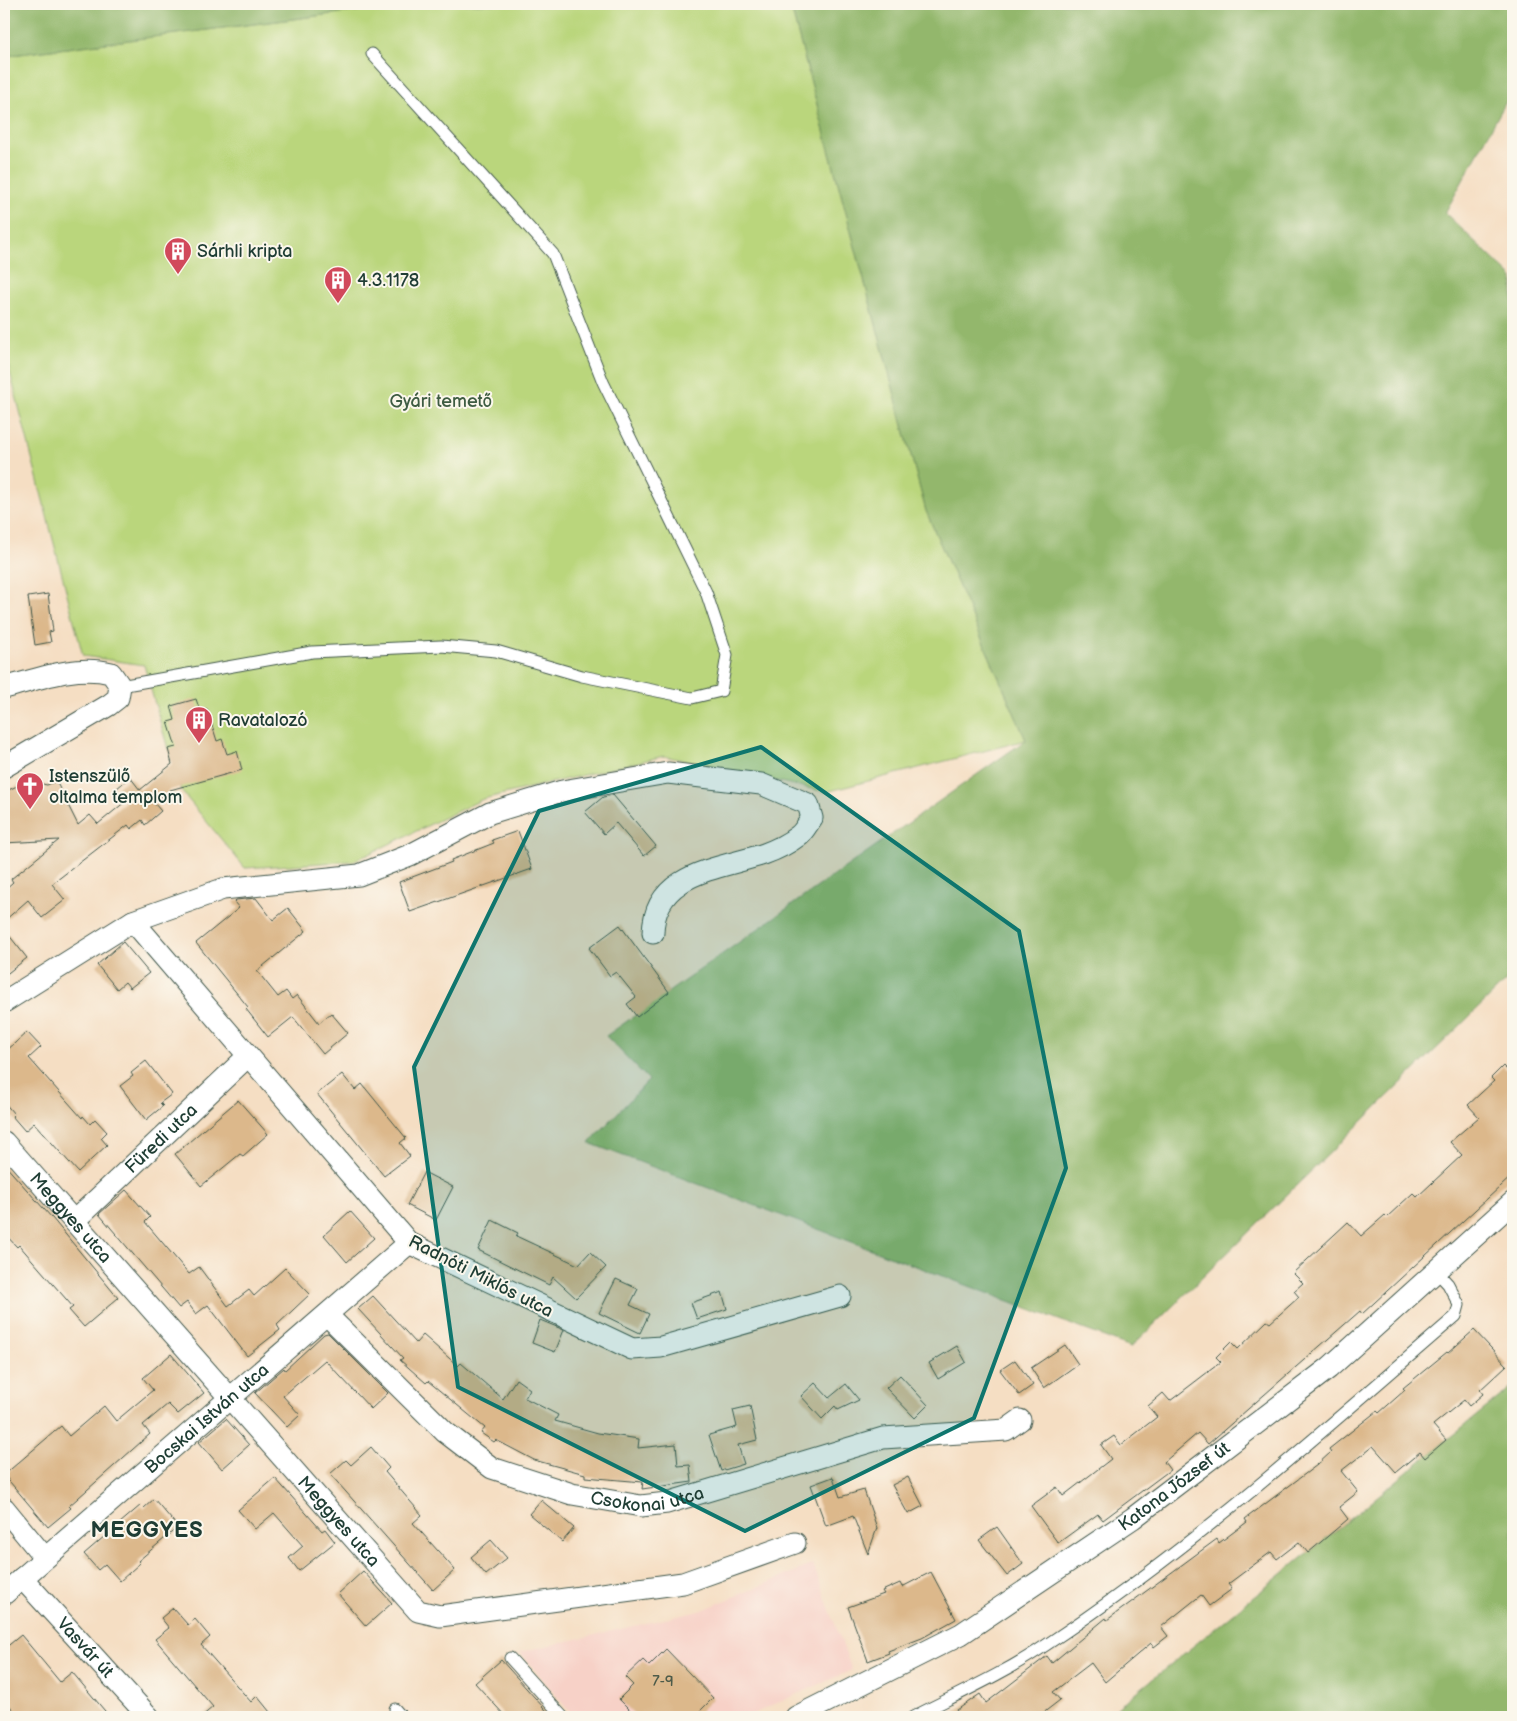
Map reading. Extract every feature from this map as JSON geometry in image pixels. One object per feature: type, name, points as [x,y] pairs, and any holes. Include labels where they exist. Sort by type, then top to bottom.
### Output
[{"type":"street","points":[[4,688],[78,669],[94,668],[111,673],[120,686],[118,698],[110,705],[4,767]]},
{"type":"street","points":[[4,1002],[132,921],[222,889],[359,875],[410,855],[490,813],[562,791],[668,773],[761,784],[808,804],[812,818],[800,835],[766,854],[695,873],[668,892],[653,918],[653,933]]},
{"type":"street","name":"Radnóti Miklós utca","points":[[132,921],[247,1057],[409,1243],[632,1348],[661,1347],[840,1296]]},
{"type":"street","name":"Füredi utca","points":[[74,1221],[247,1057]]},
{"type":"street","name":"Meggyes utca","points":[[4,1142],[418,1611],[424,1614],[440,1616],[683,1583],[795,1543]]},
{"type":"street","name":"Katona József út","points":[[796,1717],[961,1634],[1133,1518],[1328,1368],[1513,1202]]},
{"type":"street","name":"Bocskai István utca","points":[[4,1594],[409,1243]]},
{"type":"street","name":"Csokonai utca","points":[[327,1315],[445,1432],[492,1468],[572,1494],[642,1506],[667,1503],[882,1438],[1006,1430],[1020,1420]]},
{"type":"street","points":[[4,1508],[45,1558]]},
{"type":"street","name":"Vasvár út","points":[[22,1578],[149,1717]]},
{"type":"lane","points":[[120,686],[312,652],[441,646],[496,651],[582,676],[692,698],[722,691],[727,655],[706,592],[603,382],[553,254],[372,54]]},
{"type":"lane","points":[[913,1717],[1045,1646],[1162,1563],[1270,1476],[1456,1316],[1459,1305],[1457,1300],[1436,1271]]},
{"type":"lane","points":[[510,1658],[563,1717]]},
{"type":"highlighted area","points":[[761,747],[1019,931],[1066,1168],[974,1418],[745,1531],[458,1387],[414,1067],[539,811]]},
{"type":"shaded area","points":[[813,1564],[852,1670],[746,1717],[574,1717],[520,1652],[700,1611]]},
{"type":"green space","points":[[4,4],[410,4],[4,56]]},
{"type":"green space","name":"Gyári temető","points":[[410,4],[790,4],[926,511],[1026,740],[826,792],[664,756],[483,799],[354,861],[245,868],[183,793],[168,749],[144,665],[83,656],[4,349],[4,56]]},
{"type":"green space","points":[[790,4],[1513,4],[1513,89],[1445,213],[1513,278],[1513,974],[1131,1347],[589,1143],[649,1080],[606,1036],[1026,740],[926,511]]},
{"type":"green space","points":[[1513,1386],[1513,1717],[1106,1717]]},
{"type":"building","points":[[48,594],[53,631],[49,632],[51,642],[35,645],[28,597]]},
{"type":"building","points":[[196,699],[200,711],[207,709],[217,741],[222,739],[227,754],[237,751],[242,770],[170,790],[154,803],[161,811],[145,825],[142,820],[131,829],[128,825],[52,884],[65,900],[42,918],[28,900],[4,921],[4,890],[13,882],[11,879],[59,840],[4,843],[4,792],[28,781],[47,785],[56,781],[78,825],[90,815],[98,824],[126,801],[116,789],[130,777],[140,790],[172,764],[168,749],[176,747],[168,722],[175,720],[171,706]]},
{"type":"building","points":[[613,795],[656,846],[644,856],[616,823],[604,834],[585,812],[603,797]]},
{"type":"building","points":[[518,831],[532,869],[410,912],[399,882],[452,862],[451,860],[494,843],[492,840]]},
{"type":"building","points":[[256,898],[273,920],[288,908],[306,931],[257,971],[278,997],[286,991],[292,999],[297,995],[319,1023],[331,1013],[348,1033],[323,1054],[293,1017],[268,1037],[246,1009],[248,1007],[196,943],[239,908],[234,902],[236,900]]},
{"type":"building","points":[[620,925],[669,992],[637,1017],[627,1004],[636,997],[616,972],[610,976],[589,948]]},
{"type":"building","points":[[4,929],[27,958],[4,976]]},
{"type":"building","points":[[123,942],[149,973],[130,988],[125,982],[117,989],[97,965]]},
{"type":"building","points":[[27,1032],[41,1047],[29,1058],[82,1118],[83,1116],[90,1124],[95,1119],[107,1132],[101,1138],[107,1145],[78,1172],[34,1123],[25,1131],[12,1116],[14,1114],[4,1102],[4,1053]]},
{"type":"building","points":[[146,1061],[172,1094],[160,1103],[163,1106],[146,1120],[120,1086],[133,1076],[131,1073]]},
{"type":"building","points":[[1503,1066],[1513,1076],[1513,1175],[1362,1314],[1360,1311],[1208,1444],[1198,1433],[1164,1462],[1170,1470],[1103,1520],[1098,1514],[1058,1543],[1031,1506],[1057,1487],[1063,1496],[1111,1459],[1101,1445],[1114,1436],[1121,1445],[1157,1417],[1148,1406],[1163,1393],[1170,1401],[1221,1362],[1216,1357],[1231,1342],[1238,1349],[1267,1321],[1270,1323],[1299,1297],[1294,1291],[1303,1283],[1293,1273],[1348,1222],[1361,1236],[1385,1215],[1387,1217],[1413,1193],[1417,1197],[1462,1155],[1450,1142],[1479,1117],[1468,1105],[1494,1081],[1491,1078]]},
{"type":"building","points":[[342,1074],[355,1090],[362,1084],[406,1138],[400,1143],[410,1156],[384,1176],[317,1094]]},
{"type":"building","points":[[238,1100],[268,1134],[243,1156],[240,1154],[201,1186],[175,1154]]},
{"type":"building","points":[[4,1164],[52,1218],[118,1298],[84,1327],[69,1310],[73,1307],[19,1245],[17,1247],[4,1233]]},
{"type":"building","points":[[424,1172],[453,1187],[436,1220],[407,1205]]},
{"type":"building","points":[[126,1190],[150,1217],[145,1222],[189,1274],[199,1267],[228,1306],[249,1290],[254,1296],[285,1268],[310,1294],[277,1325],[280,1330],[247,1356],[208,1305],[196,1314],[187,1302],[179,1308],[99,1214]]},
{"type":"building","points":[[350,1211],[374,1238],[347,1262],[324,1235]]},
{"type":"building","points":[[492,1220],[518,1233],[516,1236],[578,1265],[590,1252],[606,1267],[576,1298],[553,1277],[549,1285],[478,1250]]},
{"type":"building","points":[[616,1279],[638,1289],[630,1305],[649,1314],[640,1333],[599,1313]]},
{"type":"building","points":[[722,1292],[727,1309],[697,1319],[691,1303]]},
{"type":"building","points":[[373,1296],[416,1343],[423,1335],[458,1366],[461,1363],[503,1399],[516,1379],[530,1389],[525,1398],[558,1415],[555,1421],[598,1433],[639,1439],[638,1448],[676,1444],[678,1466],[690,1465],[692,1482],[642,1489],[643,1482],[585,1477],[585,1474],[534,1460],[496,1440],[494,1442],[481,1433],[485,1428],[428,1381],[426,1383],[400,1360],[403,1358],[358,1309]]},
{"type":"building","points":[[540,1320],[564,1330],[555,1352],[532,1343]]},
{"type":"building","points":[[1474,1330],[1507,1365],[1480,1390],[1483,1394],[1469,1406],[1464,1400],[1433,1425],[1446,1440],[1425,1458],[1420,1452],[1396,1472],[1373,1446],[1341,1471],[1358,1492],[1339,1507],[1348,1519],[1308,1553],[1299,1542],[1277,1559],[1271,1552],[1228,1584],[1232,1589],[1209,1606],[1201,1595],[1161,1627],[1168,1636],[1154,1647],[1151,1643],[1105,1682],[1091,1663],[1053,1692],[1060,1700],[1038,1717],[947,1717],[980,1694],[986,1703],[1047,1656],[1052,1663],[1106,1618],[1107,1620],[1217,1539],[1219,1543],[1247,1522],[1245,1519],[1317,1465],[1331,1452],[1329,1449],[1377,1411],[1379,1413],[1405,1390],[1403,1388]]},
{"type":"building","points":[[328,1333],[388,1393],[371,1409],[325,1360],[283,1396],[300,1415],[287,1427],[255,1393],[284,1368],[285,1370],[324,1334]]},
{"type":"building","points":[[1065,1345],[1078,1364],[1044,1388],[1031,1368]]},
{"type":"building","points":[[957,1346],[966,1362],[938,1379],[929,1363]]},
{"type":"building","points":[[171,1354],[204,1393],[178,1414],[168,1404],[143,1425],[150,1434],[48,1527],[4,1475],[61,1426],[69,1436],[104,1406],[116,1421],[153,1390],[143,1378]]},
{"type":"building","points":[[1015,1360],[1033,1385],[1019,1395],[1000,1370]]},
{"type":"building","points":[[900,1375],[928,1405],[915,1418],[886,1388]]},
{"type":"building","points":[[815,1383],[829,1398],[846,1384],[859,1400],[838,1410],[835,1406],[822,1419],[801,1396]]},
{"type":"building","points":[[750,1406],[757,1440],[738,1445],[744,1464],[721,1471],[709,1435],[737,1427],[733,1410]]},
{"type":"building","points":[[226,1419],[249,1445],[222,1469],[199,1442]]},
{"type":"building","points":[[371,1447],[389,1468],[385,1472],[422,1515],[413,1523],[455,1570],[433,1590],[330,1474],[346,1460],[351,1465]]},
{"type":"building","points":[[833,1477],[840,1497],[864,1490],[877,1528],[868,1554],[853,1516],[826,1526],[811,1485]]},
{"type":"building","points":[[908,1477],[923,1506],[908,1514],[892,1485]]},
{"type":"building","points":[[275,1478],[322,1531],[325,1529],[335,1542],[299,1571],[289,1558],[303,1546],[274,1513],[255,1529],[238,1510]]},
{"type":"building","points":[[154,1499],[178,1527],[138,1561],[140,1563],[120,1581],[105,1564],[98,1570],[84,1554],[141,1505],[144,1508]]},
{"type":"building","points":[[541,1500],[574,1528],[562,1542],[529,1514]]},
{"type":"building","points":[[997,1527],[1023,1564],[1007,1576],[979,1540]]},
{"type":"building","points":[[491,1540],[507,1558],[486,1575],[471,1557]]},
{"type":"building","points":[[363,1571],[392,1603],[366,1626],[338,1594]]},
{"type":"building","points":[[931,1572],[956,1619],[922,1638],[868,1661],[848,1607],[884,1594],[882,1591],[900,1583],[902,1587]]},
{"type":"building","points":[[173,1608],[188,1625],[195,1619],[210,1637],[201,1645],[251,1702],[257,1696],[274,1717],[201,1717],[213,1707],[155,1639],[169,1628],[161,1618]]},
{"type":"building","points":[[21,1635],[60,1682],[72,1672],[110,1717],[19,1717],[4,1699],[4,1649]]},
{"type":"building","points":[[666,1649],[713,1698],[694,1717],[637,1717],[619,1699],[633,1685],[625,1677],[643,1660],[649,1666]]},
{"type":"building","points":[[501,1660],[552,1717],[506,1717],[475,1683]]},
{"type":"place","name":"Sárhli kripta","points":[[178,275]]},
{"type":"place","name":"4.3.1178","points":[[338,304]]},
{"type":"place","name":"Ravatalozó","points":[[199,744]]},
{"type":"place","name":"Istenszülő oltalma templom","points":[[30,810]]},
{"type":"district","name":"MEGGYES","points":[[147,1529]]}]
